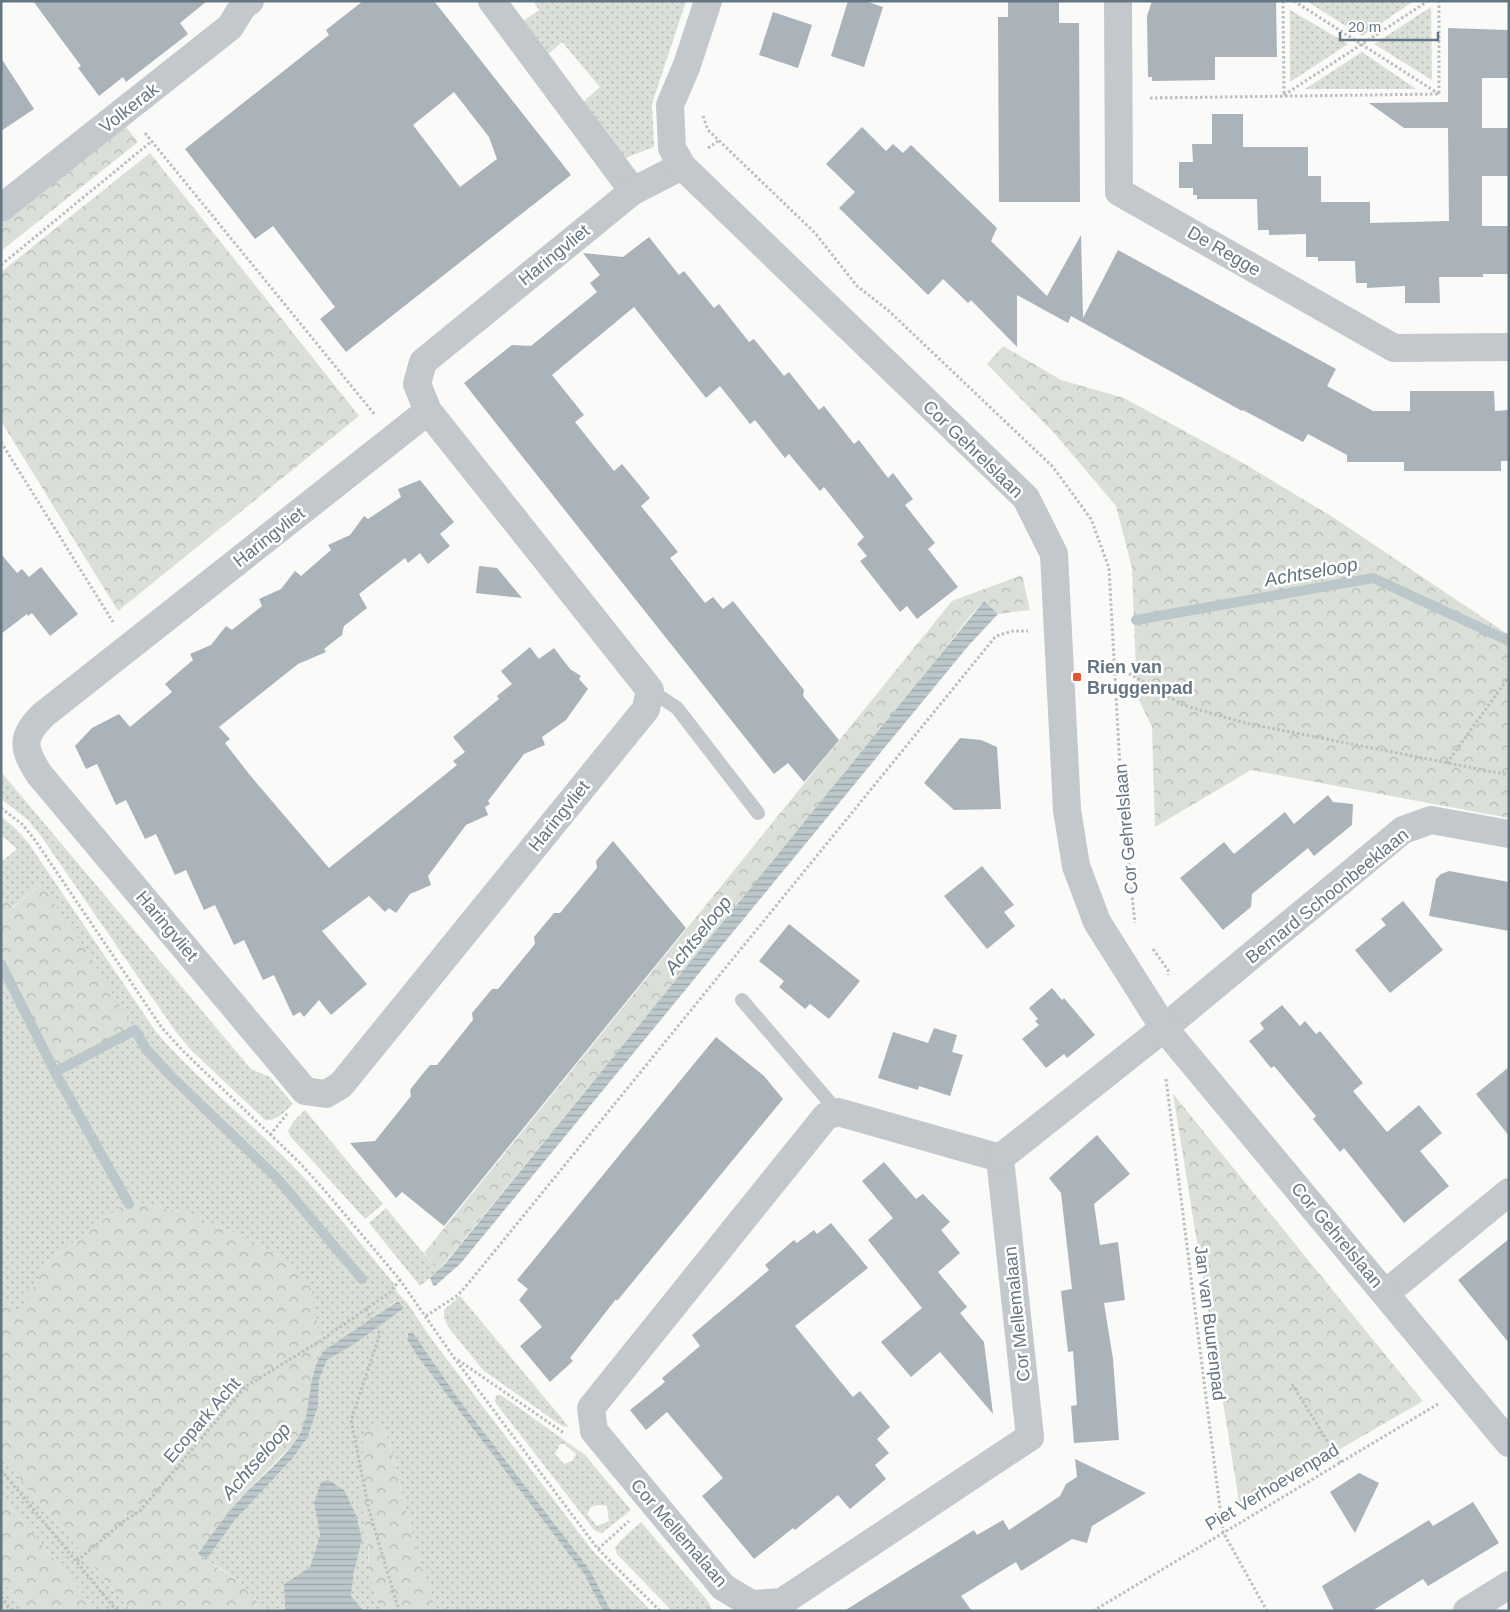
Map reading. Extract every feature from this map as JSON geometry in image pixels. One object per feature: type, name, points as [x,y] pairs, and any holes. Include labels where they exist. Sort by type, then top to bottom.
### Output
[{"type":"street","points":[[492,1],[633,191]]},
{"type":"street","name":"Cor Gehrelslaan","points":[[708,1],[687,65],[670,105],[672,148],[682,166],[1026,498],[1054,554],[1067,810],[1076,866],[1097,922],[1164,1028],[1509,1443]]},
{"type":"street","name":"De Regge","points":[[1118,1],[1119,192],[1394,348],[1509,347]]},
{"type":"street","name":"Volkerak","points":[[1,208],[230,26],[244,3]]},
{"type":"street","name":"Haringvliet","points":[[428,412],[34,724],[26,736],[28,755],[44,780],[305,1091],[326,1094],[341,1085],[646,710],[650,690],[428,412],[417,384],[423,362],[633,191],[682,166]]},
{"type":"street","name":"Bernard Schoonbeeklaan","points":[[1164,1028],[1403,830],[1431,820],[1509,834]]},
{"type":"street","points":[[594,1431],[591,1408],[826,1116],[838,1112],[1000,1158],[1164,1028]]},
{"type":"street","name":"Cor Mellemalaan","points":[[594,1431],[723,1587],[751,1604],[782,1602],[1030,1437],[1000,1158]]},
{"type":"street","points":[[1386,1293],[1509,1192]]},
{"type":"street","points":[[1467,1611],[1509,1585]]},
{"type":"lane","name":"Haringvliet","points":[[650,690],[677,708],[758,813]]},
{"type":"lane","points":[[742,1000],[838,1112]]},
{"type":"path","points":[[1283,1],[1284,95]]},
{"type":"path","points":[[1294,1],[1439,94]]},
{"type":"path","points":[[1284,95],[1428,1]]},
{"type":"path","points":[[1438,1],[1439,94]]},
{"type":"path","points":[[1119,99],[1439,94]]},
{"type":"path","points":[[126,110],[394,439]]},
{"type":"path","name":"Cor Gehrelslaan","points":[[702,112],[708,130],[815,233],[857,286],[890,311],[1053,467],[1091,519],[1109,568],[1122,804],[1135,924],[1141,931]]},
{"type":"path","points":[[1,265],[152,141]]},
{"type":"path","points":[[1,442],[130,648]]},
{"type":"path","points":[[426,1316],[458,1295],[467,1285],[996,636],[1013,631],[1058,631]]},
{"type":"path","points":[[1115,666],[1183,705],[1245,723],[1509,775]]},
{"type":"path","points":[[1447,763],[1509,677]]},
{"type":"path","points":[[1,808],[22,824],[35,840],[162,1028],[195,1064],[299,1162],[400,1280],[455,1359],[598,1549],[660,1611]]},
{"type":"path","points":[[1152,947],[1168,970],[1168,980]]},
{"type":"path","name":"Jan van Buurenpad","points":[[1166,1077],[1223,1532],[1267,1611]]},
{"type":"path","name":"Ecopark Acht","points":[[77,1562],[124,1521],[140,1512],[245,1387],[367,1310],[389,1293],[400,1280]]},
{"type":"path","points":[[367,1310],[380,1334],[351,1420],[369,1510],[399,1611]]},
{"type":"path","points":[[455,1359],[560,1430],[572,1436],[594,1431]]},
{"type":"path","points":[[1292,1384],[1341,1462]]},
{"type":"path","name":"Piet Verhoevenpad","points":[[1093,1611],[1465,1388]]},
{"type":"path","points":[[1,1470],[117,1611]]},
{"type":"path","points":[[598,1549],[651,1501]]},
{"type":"path","points":[[1,1597],[13,1611]]},
{"type":"green space","points":[[533,1],[686,1],[652,104],[654,147],[625,158],[581,104],[600,87],[562,42],[544,58],[518,25],[539,10]]},
{"type":"green space","points":[[1414,1],[1362,36],[1308,2]]},
{"type":"green space","points":[[1431,7],[1432,80],[1374,44]]},
{"type":"green space","points":[[1290,10],[1348,44],[1290,82]]},
{"type":"green space","points":[[1362,52],[1416,89],[1305,89]]},
{"type":"green space","points":[[125,126],[138,142],[1,251],[1,223]]},
{"type":"green space","points":[[150,153],[359,416],[118,611],[1,421],[1,272]]},
{"type":"green space","points":[[1003,346],[1061,380],[1124,398],[1243,463],[1331,516],[1509,635],[1509,818],[1251,770],[1155,827],[1152,727],[1137,696],[1132,568],[1116,506],[1055,434],[987,364]]},
{"type":"green space","points":[[1022,575],[1030,610],[998,614],[984,601],[971,615],[891,717],[438,1271],[424,1253],[952,601]]},
{"type":"green space","points":[[1,772],[251,1069],[270,1077],[293,1104],[284,1113],[277,1118],[265,1120],[191,1050],[176,1032],[41,836],[27,819],[1,799]]},
{"type":"green space","points":[[1,816],[29,844],[156,1032],[189,1067],[294,1167],[333,1210],[395,1285],[397,1292],[408,1304],[430,1337],[592,1550],[651,1611],[611,1611],[590,1570],[460,1401],[411,1333],[406,1335],[418,1357],[584,1574],[603,1611],[437,1611],[417,1553],[391,1447],[383,1429],[368,1429],[363,1435],[369,1569],[380,1611],[364,1611],[351,1596],[354,1572],[362,1539],[314,1503],[320,1535],[310,1567],[284,1584],[285,1611],[262,1611],[245,1587],[231,1575],[206,1560],[235,1520],[292,1459],[308,1437],[318,1405],[319,1380],[327,1360],[353,1345],[404,1307],[398,1301],[394,1302],[315,1368],[312,1378],[320,1341],[279,1256],[251,1240],[188,1213],[135,1202],[119,1208],[49,1261],[18,1314],[1,1296],[1,964],[55,1071],[41,884],[12,908],[1,895],[1,862],[17,849],[1,835]]},
{"type":"green space","points":[[41,884],[84,947],[135,1030],[55,1072],[1,964],[1,895],[13,908]]},
{"type":"green space","points":[[1173,1094],[1423,1401],[1240,1507]]},
{"type":"green space","points":[[305,1110],[383,1204],[365,1219],[290,1136],[288,1131],[294,1121]]},
{"type":"green space","points":[[135,1202],[188,1213],[251,1240],[279,1256],[310,1281],[320,1341],[312,1378],[310,1404],[304,1424],[294,1443],[240,1498],[198,1554],[234,1578],[249,1591],[262,1611],[131,1611],[1,1456],[1,1296],[18,1313],[49,1261],[119,1208]]},
{"type":"green space","points":[[386,1208],[438,1271],[420,1286],[369,1223]]},
{"type":"green space","points":[[460,1296],[569,1427],[562,1426],[483,1370],[449,1328],[444,1318],[444,1310]]},
{"type":"green space","points":[[496,1395],[501,1395],[585,1455],[631,1510],[602,1533],[595,1531],[495,1402]],"holes":[[[560,1444],[564,1444],[576,1454],[572,1461],[564,1464],[555,1454]],[[598,1505],[607,1506],[609,1521],[597,1526],[587,1514],[591,1507]]]},
{"type":"green space","points":[[375,1426],[383,1429],[391,1447],[417,1553],[437,1611],[380,1611],[369,1569],[368,1538],[361,1499],[363,1435],[365,1431]]},
{"type":"green space","points":[[1,1456],[131,1611],[97,1611],[1,1495]]},
{"type":"green space","points":[[1,1495],[97,1611],[28,1611],[1,1580]]},
{"type":"green space","points":[[641,1522],[707,1600],[713,1611],[672,1611],[617,1554],[615,1548],[620,1541]]},
{"type":"green space","points":[[1,1580],[28,1611],[1,1611]]},
{"type":"shaded area","points":[[984,601],[998,614],[969,645],[460,1264],[435,1286],[433,1285],[430,1278],[444,1265]]},
{"type":"shaded area","points":[[398,1301],[404,1308],[353,1345],[327,1360],[319,1380],[318,1405],[308,1437],[292,1459],[235,1520],[206,1560],[198,1554],[234,1505],[281,1459],[300,1433],[307,1412],[315,1369],[325,1350]]},
{"type":"shaded area","points":[[408,1333],[413,1333],[460,1401],[590,1570],[611,1611],[603,1611],[584,1574],[418,1357],[407,1339]]},
{"type":"shaded area","points":[[328,1480],[344,1490],[356,1515],[362,1539],[354,1572],[351,1596],[364,1611],[285,1611],[284,1584],[310,1567],[320,1535],[314,1503],[321,1482]]},
{"type":"building","points":[[33,1],[207,1],[180,23],[188,34],[126,82],[123,77],[99,96],[78,68],[81,66]]},
{"type":"building","points":[[363,1],[434,1],[571,175],[346,352],[320,319],[335,307],[273,226],[255,239],[185,149],[329,35],[326,30]],"holes":[[[454,92],[489,137],[497,159],[460,187],[413,125]]]},
{"type":"building","points":[[848,1],[865,1],[883,7],[864,67],[831,56]]},
{"type":"building","points":[[1008,1],[1059,1],[1059,23],[1079,23],[1080,202],[999,202],[998,17],[1008,17]]},
{"type":"building","points":[[1152,1],[1276,1],[1277,57],[1215,57],[1215,80],[1152,81],[1152,77],[1148,77],[1147,16]]},
{"type":"building","points":[[773,12],[812,25],[798,68],[759,55]]},
{"type":"building","points":[[1448,28],[1509,30],[1509,78],[1482,78],[1482,128],[1509,128],[1509,176],[1482,176],[1482,226],[1509,226],[1509,274],[1483,274],[1483,277],[1439,277],[1440,303],[1405,303],[1405,286],[1367,288],[1367,283],[1356,283],[1355,261],[1318,261],[1318,257],[1306,257],[1306,234],[1269,235],[1269,230],[1258,230],[1257,199],[1197,199],[1197,195],[1193,195],[1193,188],[1179,188],[1179,162],[1193,162],[1192,144],[1212,144],[1212,114],[1243,114],[1243,147],[1308,147],[1308,176],[1321,176],[1321,202],[1370,202],[1370,223],[1449,221],[1448,128],[1404,128],[1369,103],[1448,102]]},
{"type":"building","points":[[1,58],[34,109],[1,131]]},
{"type":"building","points":[[862,127],[886,151],[893,144],[903,153],[911,145],[997,228],[991,241],[1047,296],[1081,235],[1083,318],[1118,250],[1336,369],[1327,386],[1373,411],[1410,411],[1410,391],[1494,391],[1495,411],[1509,410],[1509,461],[1501,461],[1501,471],[1404,471],[1404,462],[1347,462],[1347,455],[1308,434],[1303,442],[1242,411],[1071,316],[1068,323],[1017,295],[1017,347],[971,300],[968,303],[943,279],[928,295],[839,208],[855,192],[826,164]]},
{"type":"building","points":[[649,237],[679,275],[684,271],[714,308],[719,304],[749,342],[754,339],[784,376],[789,372],[819,410],[824,406],[854,444],[859,440],[888,478],[893,473],[913,499],[905,505],[935,543],[928,549],[958,587],[917,619],[907,606],[900,612],[860,561],[867,556],[857,544],[864,537],[824,487],[820,491],[789,454],[785,458],[755,420],[750,424],[720,386],[706,398],[634,307],[552,375],[584,415],[575,422],[614,471],[622,464],[650,498],[641,506],[678,552],[670,558],[705,603],[713,597],[723,609],[733,601],[804,690],[803,696],[839,740],[804,782],[788,763],[774,774],[464,383],[512,345],[531,346],[597,292],[590,283],[600,275],[583,253],[623,257]]},
{"type":"building","points":[[420,480],[454,522],[440,534],[450,546],[428,564],[420,553],[408,563],[405,558],[359,594],[367,608],[344,626],[342,635],[324,649],[326,652],[298,664],[219,727],[230,739],[225,743],[249,774],[329,868],[457,765],[453,761],[465,752],[453,737],[499,699],[497,696],[512,684],[501,671],[530,647],[539,659],[554,648],[570,669],[581,676],[579,679],[588,689],[566,720],[542,737],[545,745],[524,754],[488,801],[490,804],[485,807],[488,815],[466,825],[428,876],[431,885],[410,894],[396,913],[389,908],[385,912],[369,896],[322,931],[367,984],[331,1015],[319,1000],[304,1017],[300,1012],[293,1016],[274,975],[263,980],[244,940],[234,945],[215,905],[204,910],[186,870],[175,875],[156,834],[145,839],[126,800],[116,805],[97,764],[86,769],[75,746],[92,728],[119,714],[130,727],[172,692],[165,684],[193,660],[190,654],[211,645],[226,626],[232,630],[262,606],[259,599],[281,589],[295,571],[301,576],[331,550],[328,545],[350,535],[364,516],[368,519],[401,497],[398,489]]},
{"type":"building","points":[[1,554],[17,573],[22,569],[29,577],[41,567],[78,614],[50,636],[32,613],[28,616],[27,614],[1,634]]},
{"type":"building","points":[[479,566],[497,568],[522,598],[476,593]]},
{"type":"building","points":[[960,738],[981,740],[997,747],[1001,809],[954,810],[924,783]]},
{"type":"building","points":[[1328,795],[1333,802],[1353,804],[1352,825],[1314,856],[1308,848],[1252,894],[1251,907],[1223,930],[1180,878],[1224,842],[1234,854],[1285,812],[1294,824]]},
{"type":"building","points":[[613,841],[686,928],[444,1226],[402,1192],[396,1198],[350,1143],[375,1141],[411,1096],[410,1090],[420,1077],[430,1065],[437,1065],[473,1020],[472,1013],[492,989],[498,989],[535,944],[534,937],[554,913],[560,913],[597,868],[596,861]]},
{"type":"building","points":[[982,866],[1014,905],[1004,912],[1015,926],[987,949],[944,896]]},
{"type":"building","points":[[1449,871],[1509,882],[1509,931],[1429,916],[1436,879],[1441,874]]},
{"type":"building","points":[[1403,901],[1443,950],[1390,993],[1355,950],[1386,925],[1381,919]]},
{"type":"building","points":[[789,924],[860,981],[829,1019],[810,1004],[805,1009],[779,987],[784,981],[759,961]]},
{"type":"building","points":[[1052,988],[1062,1000],[1064,998],[1095,1035],[1067,1058],[1064,1054],[1046,1068],[1022,1039],[1039,1025],[1035,1021],[1038,1019],[1029,1008]]},
{"type":"building","points":[[1282,1005],[1300,1026],[1305,1021],[1316,1034],[1320,1031],[1363,1083],[1353,1091],[1387,1132],[1419,1105],[1442,1133],[1420,1151],[1449,1186],[1404,1223],[1344,1148],[1340,1152],[1313,1119],[1316,1116],[1274,1066],[1271,1068],[1249,1041],[1264,1029],[1260,1023]]},
{"type":"building","points":[[934,1028],[957,1035],[952,1052],[963,1055],[950,1096],[919,1086],[918,1090],[878,1078],[893,1032],[928,1043]]},
{"type":"building","points":[[716,1037],[764,1076],[783,1099],[617,1301],[616,1299],[570,1358],[573,1361],[550,1382],[520,1346],[542,1327],[519,1300],[528,1289],[517,1280]]},
{"type":"building","points":[[1509,1067],[1509,1136],[1476,1094]]},
{"type":"building","points":[[1097,1135],[1130,1174],[1094,1204],[1100,1245],[1118,1242],[1125,1300],[1104,1303],[1113,1359],[1119,1440],[1074,1443],[1071,1406],[1077,1405],[1073,1351],[1068,1352],[1061,1291],[1072,1289],[1061,1193],[1049,1178]]},
{"type":"building","points":[[884,1162],[916,1199],[923,1194],[950,1222],[941,1230],[960,1253],[938,1272],[967,1307],[960,1313],[984,1342],[993,1414],[940,1352],[911,1377],[881,1342],[922,1308],[868,1240],[893,1218],[862,1181]]},
{"type":"building","points":[[831,1223],[868,1268],[795,1326],[853,1397],[860,1391],[890,1427],[877,1439],[889,1453],[875,1465],[886,1479],[850,1509],[838,1495],[795,1530],[793,1528],[754,1559],[702,1496],[723,1478],[667,1412],[646,1430],[630,1410],[665,1382],[662,1378],[700,1346],[692,1335],[769,1270],[765,1265],[794,1240],[797,1243],[814,1230],[817,1234]]},
{"type":"building","points":[[1509,1239],[1509,1343],[1458,1280]]},
{"type":"building","points":[[1075,1459],[1146,1493],[1092,1526],[1087,1543],[1072,1539],[1021,1571],[1016,1562],[961,1596],[972,1611],[844,1611],[974,1530],[977,1535],[1003,1520],[1009,1530],[1060,1496],[1066,1484],[1077,1477]]},
{"type":"building","points":[[1359,1473],[1379,1483],[1355,1533],[1330,1492]]},
{"type":"building","points":[[1473,1502],[1499,1543],[1428,1586],[1423,1579],[1372,1611],[1334,1611],[1322,1586],[1429,1520],[1433,1526]]},
{"type":"waterway","name":"Achtseloop","points":[[1136,620],[1373,578],[1509,641]]},
{"type":"waterway","points":[[1,964],[55,1072],[135,1030],[146,1049],[170,1075],[276,1177],[362,1279]]},
{"type":"waterway","points":[[55,1072],[129,1204]]},
{"type":"place","name":"Rien van Bruggenpad","points":[[1077,677]]}]
